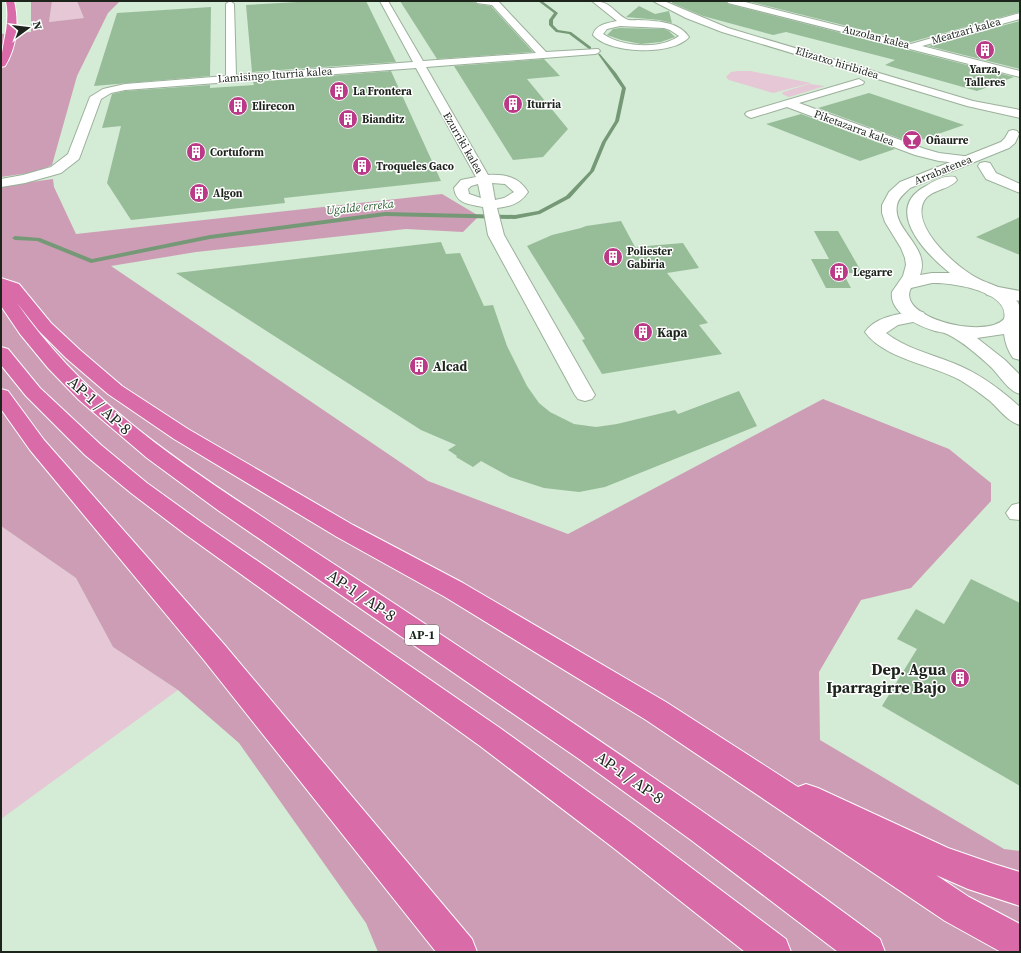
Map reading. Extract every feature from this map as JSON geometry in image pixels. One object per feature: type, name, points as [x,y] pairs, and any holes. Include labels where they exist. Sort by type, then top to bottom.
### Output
[{"type":"highway","points":[[1,64],[11,34],[12,12],[10,1]]},
{"type":"highway","points":[[1,283],[13,288],[45,327],[73,354],[115,390],[181,434],[345,531],[474,602],[656,711],[957,909],[1020,943]]},
{"type":"highway","name":"AP-1 / AP-8","points":[[1,293],[24,328],[68,377],[119,424],[175,469],[526,705],[648,790],[801,901],[867,952]]},
{"type":"highway","points":[[1,353],[33,392],[93,450],[139,488],[193,528],[490,737],[622,835],[773,952]]},
{"type":"highway","points":[[1,395],[37,445],[213,651],[458,952]]},
{"type":"highway","points":[[774,788],[818,803],[948,864],[993,882],[1020,889]]},
{"type":"street","name":"Ezurriki kalea","points":[[384,1],[484,179],[496,235],[585,395]]},
{"type":"street","points":[[480,1],[495,3],[543,54]]},
{"type":"street","points":[[596,1],[605,6],[625,23]]},
{"type":"street","name":"Elizatxo hiribidea","points":[[656,1],[725,30],[971,104],[1020,114]]},
{"type":"street","name":"Elizatxo hiribidea","points":[[656,1],[707,26],[780,49],[803,60],[961,108],[992,119]]},
{"type":"street","name":"Auzolan kalea","points":[[731,1],[1020,74]]},
{"type":"street","points":[[230,4],[231,79]]},
{"type":"street","name":"Meatzari kalea","points":[[912,46],[1020,16]]},
{"type":"street","points":[[625,23],[666,26],[678,30],[684,37],[680,41],[672,44],[646,47],[621,45],[607,41],[598,35],[599,31],[604,27],[625,23]]},
{"type":"street","points":[[595,51],[609,46],[607,41]]},
{"type":"street","name":"Lamisingo Iturria kalea","points":[[3,183],[26,179],[56,170],[74,156],[96,97],[108,91],[125,87],[646,47]]},
{"type":"street","name":"Piketazarra kalea","points":[[751,114],[859,82]]},
{"type":"street","name":"Piketazarra kalea","points":[[787,103],[920,152],[935,159],[940,164],[942,170]]},
{"type":"street","points":[[1016,136],[1008,130],[1006,126],[1007,123],[1020,118]]},
{"type":"street","name":"Arrabatenea","points":[[907,284],[913,272],[913,259],[891,221],[889,214],[891,202],[899,190],[905,185],[1004,145],[1016,136]]},
{"type":"street","name":"Piketazarra kalea","points":[[920,152],[939,157],[967,160]]},
{"type":"street","name":"Arrabatenea","points":[[976,284],[940,258],[917,228],[912,212],[914,205],[924,192],[933,187],[1014,155]]},
{"type":"street","points":[[985,166],[991,176],[1020,189]]},
{"type":"street","points":[[484,179],[508,180],[518,186],[521,192],[518,196],[509,201],[489,204],[470,201],[462,196],[460,192],[461,188],[466,183],[484,179]]},
{"type":"street","name":"Arrabatenea","points":[[936,277],[963,280],[976,284],[993,291],[1004,298],[1011,306],[1015,317],[1002,329],[972,333],[940,327],[917,316],[908,309],[902,302],[900,295],[902,289],[914,280],[936,277]]},
{"type":"street","points":[[993,291],[1020,296]]},
{"type":"street","points":[[917,316],[892,321],[874,332],[880,338],[896,348],[949,367],[974,380],[996,395],[1020,419]]},
{"type":"street","points":[[1015,317],[1012,336],[1020,354]]},
{"type":"street","points":[[953,330],[988,354],[1002,366],[1020,388]]},
{"type":"shaded area","points":[[31,1],[52,1],[49,22],[84,18],[77,1],[120,1],[108,13],[77,76],[52,165],[36,172],[1,177],[1,34],[31,32]]},
{"type":"shaded area","points":[[52,1],[77,1],[85,18],[49,22]]},
{"type":"shaded area","points":[[750,71],[811,83],[773,93],[729,80],[726,77],[731,72]]},
{"type":"shaded area","points":[[809,84],[825,86],[789,97],[782,94],[783,92]]},
{"type":"shaded area","points":[[53,179],[54,187],[76,234],[442,194],[479,216],[463,232],[406,229],[196,252],[111,266],[428,481],[568,534],[823,399],[949,449],[991,483],[991,501],[911,588],[861,600],[819,672],[820,740],[1004,849],[1020,851],[1020,952],[378,952],[366,923],[239,743],[178,690],[113,647],[76,578],[1,526],[1,186]]},
{"type":"shaded area","points":[[1,526],[76,578],[113,647],[178,690],[1,819]]},
{"type":"building","points":[[314,1],[366,1],[396,62],[252,72],[246,5]]},
{"type":"building","points":[[400,1],[474,1],[477,4],[491,6],[533,52],[437,59]]},
{"type":"building","points":[[672,1],[726,1],[728,4],[1014,77],[977,91],[885,65],[895,60],[786,32],[773,35],[703,16],[672,3]]},
{"type":"building","points":[[747,1],[1020,1],[1020,12],[911,42]]},
{"type":"building","points":[[639,6],[655,14],[669,11],[672,23],[659,20],[626,17]]},
{"type":"building","points":[[211,7],[210,76],[94,86],[117,13]]},
{"type":"building","points":[[1020,21],[1020,69],[928,46]]},
{"type":"building","points":[[613,29],[664,29],[669,31],[675,37],[661,42],[641,44],[621,40],[607,35]]},
{"type":"building","name":"Iturria","points":[[544,59],[560,76],[527,79],[568,129],[543,157],[513,160],[454,66]]},
{"type":"building","points":[[391,71],[441,181],[284,198],[285,203],[131,220],[107,183],[121,126],[102,128],[112,94],[125,91],[210,85],[210,88],[254,85],[253,82]]},
{"type":"building","points":[[869,93],[964,125],[912,143],[818,108]]},
{"type":"building","points":[[801,114],[895,149],[860,161],[766,124]]},
{"type":"building","points":[[1020,217],[1020,255],[976,237]]},
{"type":"building","points":[[621,221],[635,247],[683,243],[699,268],[667,273],[708,323],[699,325],[722,354],[602,374],[582,340],[585,339],[527,246],[552,235],[586,226]]},
{"type":"building","name":"Legarre","points":[[814,231],[838,231],[861,271],[859,271],[860,273],[843,273],[851,288],[826,288],[811,259],[829,259]]},
{"type":"building","name":"Alcad","points":[[441,242],[446,254],[460,253],[484,306],[493,305],[507,346],[527,386],[539,403],[550,412],[574,424],[596,427],[617,424],[675,410],[678,414],[739,391],[757,426],[605,487],[579,492],[544,488],[510,477],[481,461],[473,467],[456,457],[457,456],[448,450],[456,445],[421,430],[176,273]]},
{"type":"building","name":"Dep. Agua Iparragirre Bajo","points":[[971,579],[1020,603],[1020,786],[882,706],[917,649],[897,639],[916,609],[944,624]]},
{"type":"waterway","name":"Ugalde erreka","points":[[540,1],[556,13],[551,20],[551,25],[557,31],[570,33],[590,48]]},
{"type":"waterway","name":"Ugalde erreka","points":[[15,238],[38,239],[91,261],[210,237],[385,214],[515,217],[540,212],[568,197],[592,171],[604,142],[617,121],[624,88],[615,74],[599,55]]},
{"type":"place","name":"Yarza, Talleres","points":[[985,50]]},
{"type":"place","name":"La Frontera","points":[[339,91]]},
{"type":"place","name":"Iturria","points":[[513,104]]},
{"type":"place","name":"Elirecon","points":[[238,106]]},
{"type":"place","name":"Bianditz","points":[[348,119]]},
{"type":"place","name":"Oñaurre","points":[[912,140]]},
{"type":"place","name":"Cortuform","points":[[196,152]]},
{"type":"place","name":"Troqueles Gaco","points":[[362,166]]},
{"type":"place","name":"Algon","points":[[199,193]]},
{"type":"place","name":"Poliester Gabiria","points":[[613,257]]},
{"type":"place","name":"Legarre","points":[[839,272]]},
{"type":"place","name":"Kapa","points":[[643,332]]},
{"type":"place","name":"Alcad","points":[[419,366]]},
{"type":"place","name":"Dep. Agua Iparragirre Bajo","points":[[960,678]]}]
